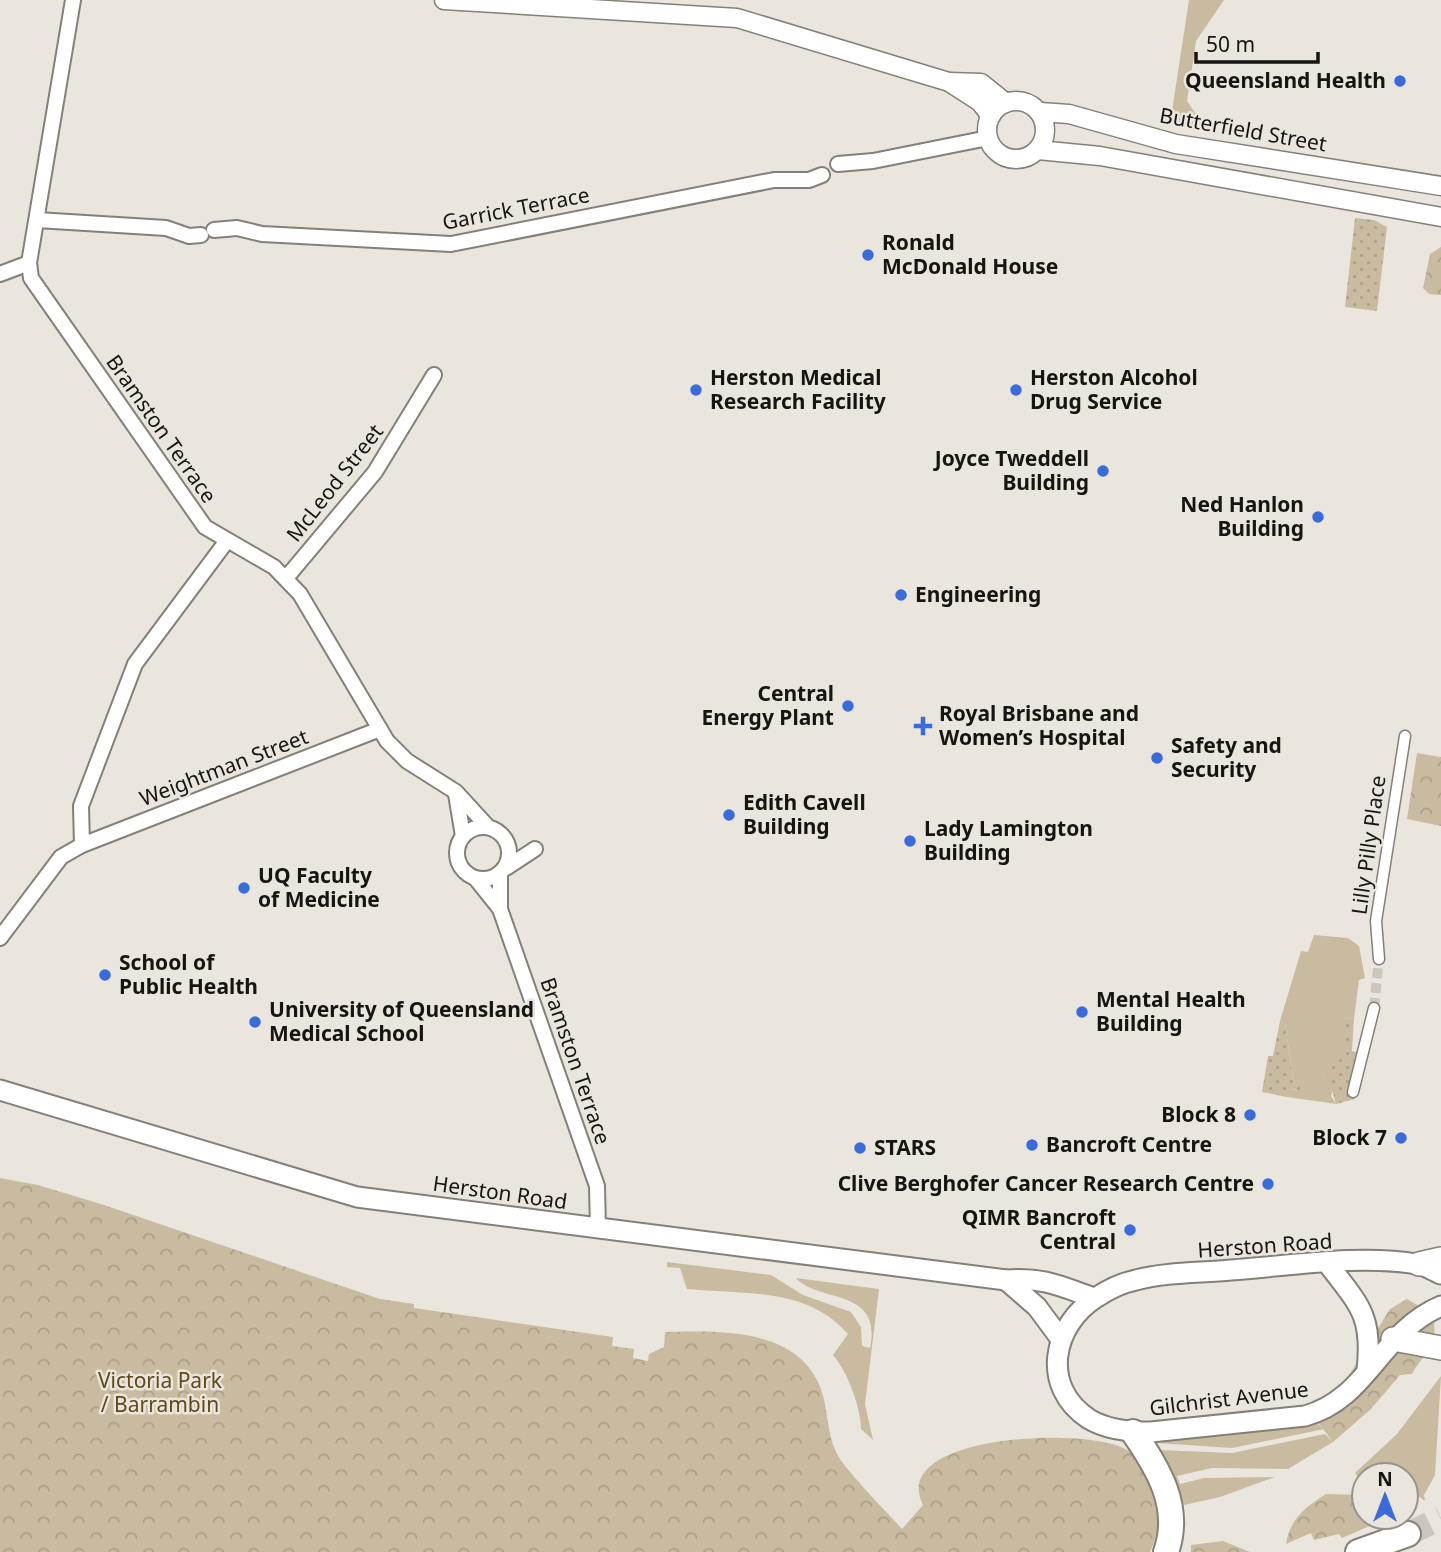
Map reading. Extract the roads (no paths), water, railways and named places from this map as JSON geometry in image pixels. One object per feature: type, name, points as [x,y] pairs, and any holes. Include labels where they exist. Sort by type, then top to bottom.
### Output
[{"type":"highway","points":[[1393,1339],[1441,1349]]},
{"type":"highway","points":[[1133,1432],[1152,1460],[1170,1501],[1172,1529],[1166,1552]]},
{"type":"highway","points":[[1358,1552],[1408,1534]]},
{"type":"main road","name":"Herston Road","points":[[0,1090],[334,1192],[598,1230],[1006,1280],[1033,1278],[1049,1281],[1094,1298]]},
{"type":"main road","name":"Herston Road","points":[[1060,1338],[1071,1319],[1094,1298],[1116,1286],[1147,1278],[1328,1264],[1430,1262],[1441,1274]]},
{"type":"main road","points":[[1328,1264],[1353,1295],[1366,1320],[1370,1340],[1367,1371]]},
{"type":"main road","points":[[1006,1280],[1037,1307],[1060,1338]]},
{"type":"main road","name":"Gilchrist Avenue","points":[[1060,1338],[1056,1364],[1062,1388],[1082,1413],[1106,1426],[1133,1432],[1305,1416],[1339,1401],[1393,1339],[1420,1316],[1441,1306]]},
{"type":"street","points":[[0,274],[29,262],[73,0]]},
{"type":"street","points":[[444,0],[737,18],[949,82],[981,83],[1006,103]]},
{"type":"street","points":[[949,82],[980,102],[991,116]]},
{"type":"street","points":[[1024,102],[1040,112],[1046,131],[1038,150],[1024,159],[1008,159],[995,151],[988,138],[991,116],[1006,103],[1024,102]]},
{"type":"street","name":"Butterfield Street","points":[[1040,112],[1069,114],[1176,144],[1441,186]]},
{"type":"street","points":[[838,164],[873,161],[988,138]]},
{"type":"street","points":[[1038,150],[1100,156],[1441,217]]},
{"type":"street","name":"Garrick Terrace","points":[[37,220],[207,233],[228,228],[262,234],[439,245],[774,180],[809,180],[822,175]]},
{"type":"street","name":"Bramston Terrace","points":[[29,262],[35,285],[198,518],[226,541],[287,578],[380,729],[407,761],[456,792],[488,827]]},
{"type":"street","name":"McLeod Street","points":[[287,578],[374,472],[434,375]]},
{"type":"street","points":[[82,845],[81,806],[135,664],[226,541]]},
{"type":"street","name":"Weightman Street","points":[[0,939],[61,857],[82,845],[380,729]]},
{"type":"street","name":"Lilly Pilly Place","points":[[1379,959],[1376,921],[1405,736]]},
{"type":"street","points":[[456,792],[463,836]]},
{"type":"street","points":[[488,827],[535,849],[492,878],[476,879],[462,869],[458,861],[458,844],[463,836],[470,830],[488,827]]},
{"type":"street","points":[[503,871],[510,852],[504,836]]},
{"type":"street","name":"Bramston Terrace","points":[[500,909],[503,871]]},
{"type":"street","name":"Bramston Terrace","points":[[476,879],[500,909],[597,1186],[598,1230]]},
{"type":"street","points":[[1353,1092],[1374,1008]]},
{"type":"tunnel","points":[[1374,1008],[1379,959]]},
{"type":"tunnel","points":[[1408,1534],[1441,1518]]},
{"type":"place","name":"Queensland Health","points":[[1400,81]]},
{"type":"place","name":"Ronald McDonald House","points":[[868,255]]},
{"type":"place","name":"Herston Medical Research Facility","points":[[696,390]]},
{"type":"place","name":"Herston Alcohol Drug Service","points":[[1016,390]]},
{"type":"place","name":"Joyce Tweddell Building","points":[[1103,471]]},
{"type":"place","name":"Ned Hanlon Building","points":[[1318,517]]},
{"type":"place","name":"Engineering","points":[[901,595]]},
{"type":"place","name":"Central Energy Plant","points":[[848,706]]},
{"type":"place","name":"Royal Brisbane and Women’s Hospital","points":[[923,726]]},
{"type":"place","name":"Safety and Security","points":[[1157,758]]},
{"type":"place","name":"Edith Cavell Building","points":[[729,815]]},
{"type":"place","name":"Lady Lamington Building","points":[[910,841]]},
{"type":"place","name":"UQ Faculty of Medicine","points":[[244,888]]},
{"type":"place","name":"School of Public Health","points":[[105,975]]},
{"type":"place","name":"Mental Health Building","points":[[1082,1012]]},
{"type":"place","name":"University of Queensland Medical School","points":[[255,1022]]},
{"type":"place","name":"Block 8","points":[[1250,1115]]},
{"type":"place","name":"Block 7","points":[[1401,1138]]},
{"type":"place","name":"Bancroft Centre","points":[[1032,1145]]},
{"type":"place","name":"STARS","points":[[860,1148]]},
{"type":"place","name":"Clive Berghofer Cancer Research Centre","points":[[1268,1184]]},
{"type":"place","name":"QIMR Bancroft Central","points":[[1130,1230]]},
{"type":"park label","name":"Victoria Park / Barrambin","points":[[160,1393]]}]
